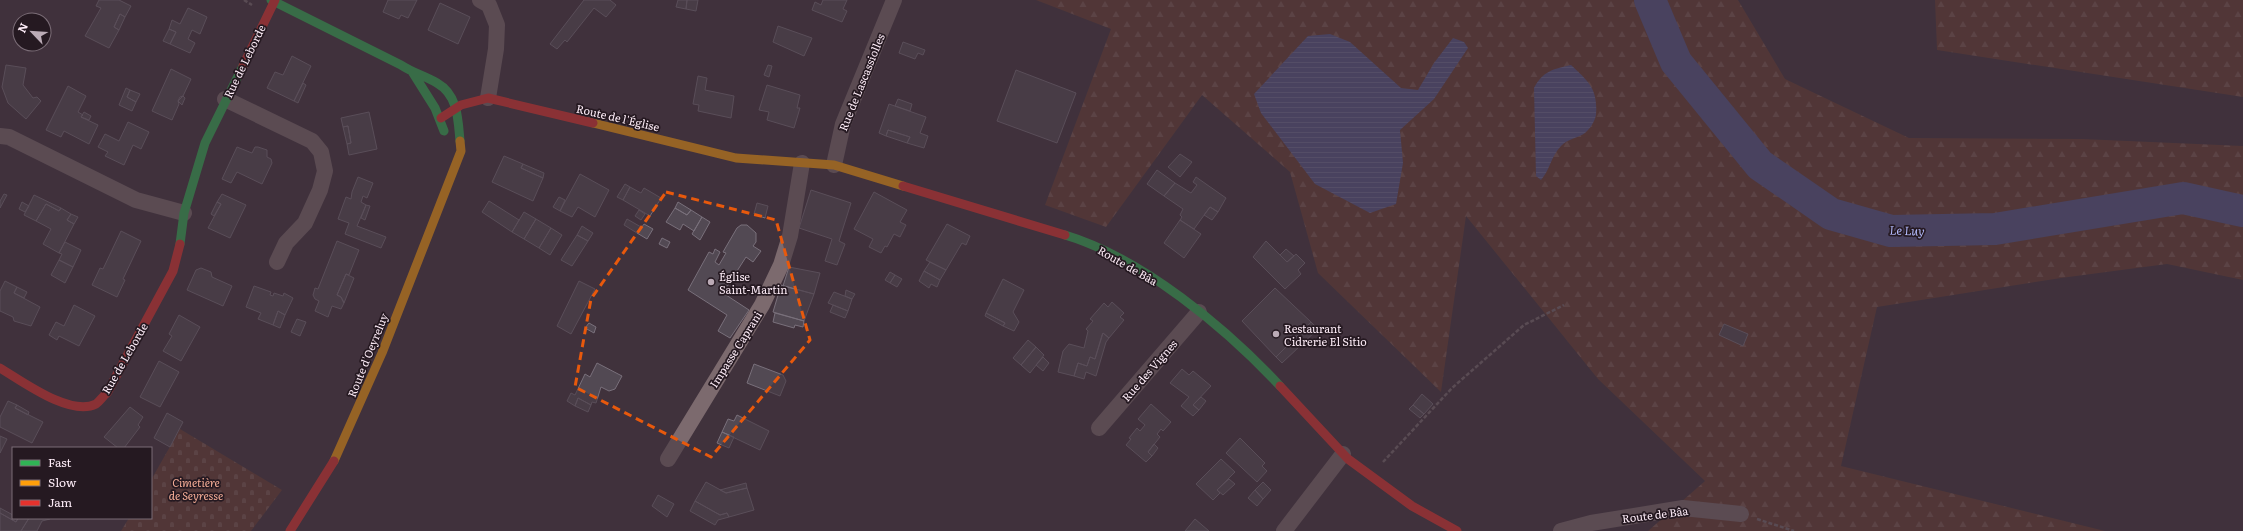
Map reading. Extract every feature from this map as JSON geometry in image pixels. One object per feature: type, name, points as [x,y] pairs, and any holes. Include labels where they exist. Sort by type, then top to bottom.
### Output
[{"type":"street","name":"Rue de Leborde","points":[[0,368],[61,402],[79,407],[95,404],[106,393],[173,271],[181,241],[184,213],[205,143],[274,0]]},
{"type":"street","points":[[274,0],[413,72],[438,83],[448,93],[457,107],[441,118]]},
{"type":"street","points":[[480,0],[489,5],[497,25],[496,49],[488,98]]},
{"type":"street","name":"Rue de Lascassiolles","points":[[834,165],[843,124],[894,0]]},
{"type":"street","points":[[413,72],[429,95],[441,118],[447,141]]},
{"type":"street","name":"Route de l'Église","points":[[457,107],[488,98],[736,158],[834,165]]},
{"type":"street","points":[[225,99],[312,141],[322,152],[325,171],[320,190],[305,223],[286,243],[276,262]]},
{"type":"street","name":"Route d'Oeyreluy","points":[[290,531],[330,470],[382,353],[461,151],[457,107]]},
{"type":"street","points":[[0,136],[9,137],[136,200],[184,213]]},
{"type":"street","name":"Route d'Oeyreluy","points":[[449,156],[449,179]]},
{"type":"street","name":"Impasse Caprani","points":[[668,459],[762,305],[781,265],[790,236],[802,163]]},
{"type":"street","name":"Route de Bâa","points":[[834,165],[1080,239],[1112,253],[1143,272],[1199,312],[1264,369],[1344,454],[1371,476],[1392,492],[1446,526],[1457,531]]},
{"type":"street","name":"Rue des Vignes","points":[[1099,428],[1199,312]]},
{"type":"street","points":[[1284,531],[1344,454]]},
{"type":"street","name":"Route de Bâa","points":[[1561,531],[1591,523],[1683,508],[1741,514]]},
{"type":"path","points":[[244,0],[267,14]]},
{"type":"path","points":[[1371,476],[1452,388],[1524,325],[1564,305]]},
{"type":"path","points":[[1741,514],[1794,531]]},
{"type":"highlighted area","points":[[666,192],[776,220],[810,340],[711,457],[575,387],[591,299]]},
{"type":"green space","points":[[1036,0],[1738,0],[1785,79],[1909,138],[2082,139],[2243,146],[2243,280],[2167,264],[2061,278],[1877,307],[1841,466],[2105,531],[1648,531],[1705,481],[1598,379],[1466,216],[1441,392],[1318,273],[1290,172],[1202,95],[1106,227],[1045,205],[1111,29]]},
{"type":"green space","points":[[1935,0],[2243,0],[2243,97],[1937,50]]},
{"type":"green space","name":"Cimetière de Seyresse","points":[[180,429],[282,490],[251,531],[121,531],[128,519],[152,519],[152,478]]},
{"type":"water","points":[[1330,34],[1350,42],[1401,88],[1418,90],[1434,63],[1453,38],[1464,42],[1468,48],[1434,99],[1400,130],[1403,163],[1396,204],[1370,213],[1315,184],[1261,113],[1254,94],[1308,36]]},
{"type":"water","points":[[1571,65],[1583,76],[1594,92],[1596,115],[1585,133],[1561,146],[1541,180],[1536,176],[1534,88],[1537,82],[1545,74]]},
{"type":"building","points":[[99,0],[119,0],[131,6],[125,17],[120,14],[114,27],[119,30],[109,48],[85,36],[101,8],[96,6]]},
{"type":"building","points":[[388,0],[417,0],[408,18],[401,15],[399,19],[383,12]]},
{"type":"building","points":[[584,0],[610,0],[616,5],[606,17],[594,8],[567,42],[565,40],[557,49],[550,44]]},
{"type":"building","points":[[678,0],[687,0],[686,9],[676,7]]},
{"type":"building","points":[[687,0],[698,0],[696,11],[686,9]]},
{"type":"building","points":[[823,0],[847,0],[843,9],[847,11],[842,22],[812,10],[815,2],[821,5]]},
{"type":"building","points":[[440,3],[470,17],[458,44],[428,30]]},
{"type":"building","points":[[188,8],[207,17],[200,34],[192,30],[188,39],[195,43],[190,53],[170,44],[176,32],[169,29],[172,20],[180,24]]},
{"type":"building","points":[[120,14],[125,17],[119,30],[114,27]]},
{"type":"building","points":[[778,26],[812,38],[804,56],[773,42]]},
{"type":"building","points":[[169,29],[176,32],[170,44],[163,41]]},
{"type":"building","points":[[903,42],[925,50],[923,55],[918,53],[915,59],[899,53]]},
{"type":"building","points":[[292,56],[311,66],[294,101],[267,88],[275,72],[283,75]]},
{"type":"building","points":[[6,65],[26,68],[23,85],[33,98],[37,97],[41,101],[26,119],[8,103],[2,87]]},
{"type":"building","points":[[768,65],[772,66],[769,77],[764,75]]},
{"type":"building","points":[[171,69],[191,79],[183,96],[180,97],[178,101],[179,104],[172,120],[152,111]]},
{"type":"building","points":[[1016,70],[1076,93],[1057,143],[997,121]]},
{"type":"building","points":[[698,76],[707,78],[705,90],[734,96],[731,118],[698,111],[699,105],[693,104]]},
{"type":"building","points":[[303,83],[306,85],[298,103],[294,101]]},
{"type":"building","points":[[767,85],[800,95],[797,108],[800,108],[794,128],[767,120],[769,112],[759,110]]},
{"type":"building","points":[[68,86],[86,96],[78,112],[83,115],[81,117],[98,125],[89,144],[64,131],[61,137],[46,130]]},
{"type":"building","points":[[126,88],[130,90],[127,97],[136,102],[132,111],[119,105]]},
{"type":"building","points":[[130,90],[140,94],[136,102],[127,97]]},
{"type":"building","points":[[183,96],[185,98],[182,105],[178,101]]},
{"type":"building","points":[[898,99],[912,104],[910,111],[895,106]]},
{"type":"building","points":[[889,104],[926,117],[920,133],[928,136],[924,148],[907,143],[910,137],[888,130],[886,136],[879,133]]},
{"type":"building","points":[[84,112],[91,116],[89,120],[81,117]]},
{"type":"building","points":[[369,112],[377,149],[349,155],[347,144],[351,143],[348,126],[343,127],[341,118]]},
{"type":"building","points":[[128,122],[149,132],[141,149],[133,145],[124,165],[105,156],[108,152],[98,147],[105,134],[119,141]]},
{"type":"building","points":[[348,126],[351,143],[347,144],[343,127]]},
{"type":"building","points":[[888,130],[910,137],[907,143],[886,136]]},
{"type":"building","points":[[237,147],[252,153],[255,147],[267,150],[267,157],[271,159],[272,163],[262,184],[237,172],[231,183],[222,179]]},
{"type":"building","points":[[1180,154],[1192,162],[1180,177],[1168,167]]},
{"type":"building","points":[[504,156],[523,164],[521,168],[543,178],[533,201],[492,182]]},
{"type":"building","points":[[523,164],[544,173],[543,178],[521,168]]},
{"type":"building","points":[[1157,170],[1175,183],[1164,196],[1147,184]]},
{"type":"building","points":[[580,174],[609,190],[595,217],[578,207],[572,217],[560,211]]},
{"type":"building","points":[[358,177],[373,183],[367,198],[363,196],[361,202],[366,205],[357,226],[386,237],[381,248],[345,234],[349,223],[338,219],[346,197],[351,199]]},
{"type":"building","points":[[1196,177],[1226,198],[1218,212],[1210,207],[1194,229],[1180,220],[1182,217],[1180,215],[1183,209],[1164,196],[1175,183],[1191,193],[1197,185],[1193,182]]},
{"type":"building","points":[[625,184],[630,187],[623,200],[617,197]]},
{"type":"building","points":[[630,187],[641,193],[644,188],[661,198],[650,216],[623,200]]},
{"type":"building","points":[[811,190],[851,203],[839,241],[845,244],[837,265],[825,261],[832,239],[799,228]]},
{"type":"building","points":[[874,192],[907,210],[900,222],[906,225],[900,237],[894,234],[887,247],[885,246],[881,253],[869,247],[873,239],[854,229]]},
{"type":"building","points":[[4,194],[7,195],[0,208],[0,201]]},
{"type":"building","points":[[222,194],[246,205],[230,238],[208,228],[221,204],[217,202]]},
{"type":"building","points":[[34,195],[61,208],[59,211],[46,204],[36,221],[24,215]]},
{"type":"building","points":[[559,197],[565,200],[560,211],[553,207]]},
{"type":"building","points":[[489,201],[519,220],[512,232],[482,212]]},
{"type":"building","points":[[22,202],[29,206],[25,212],[19,209]]},
{"type":"building","points":[[217,202],[221,204],[214,216],[211,214]]},
{"type":"building","points":[[678,202],[691,210],[687,215],[675,208]]},
{"type":"building","points":[[757,203],[768,206],[765,218],[754,214]]},
{"type":"building","points":[[46,204],[59,211],[61,208],[71,214],[67,220],[74,224],[59,253],[43,244],[51,229],[36,221]]},
{"type":"building","points":[[366,205],[370,206],[365,220],[361,218]]},
{"type":"building","points":[[1210,207],[1218,212],[1212,220],[1204,215]]},
{"type":"building","points":[[675,208],[687,215],[691,210],[702,217],[694,231],[683,224],[680,230],[666,222]]},
{"type":"building","points":[[639,210],[645,214],[641,220],[635,216]]},
{"type":"building","points":[[524,212],[536,219],[524,239],[512,232]]},
{"type":"building","points":[[71,214],[78,217],[74,224],[67,220]]},
{"type":"building","points":[[702,217],[710,222],[700,240],[692,234]]},
{"type":"building","points":[[536,219],[551,228],[539,248],[524,239]]},
{"type":"building","points":[[627,219],[641,227],[637,233],[624,225]]},
{"type":"building","points":[[1180,220],[1201,234],[1184,258],[1164,243]]},
{"type":"building","points":[[644,224],[653,229],[647,239],[637,233]]},
{"type":"building","points":[[947,224],[970,236],[966,245],[962,243],[946,270],[926,260]]},
{"type":"building","name":"Église Saint-Martin","points":[[741,225],[747,225],[756,233],[756,242],[753,246],[761,251],[753,262],[746,257],[723,293],[749,310],[730,338],[718,331],[727,315],[688,290],[709,252],[713,254],[715,249],[720,252],[715,262],[719,265],[726,253],[723,252],[737,228]]},
{"type":"building","points":[[582,226],[593,233],[588,241],[577,235]]},
{"type":"building","points":[[551,228],[562,235],[550,255],[539,248]]},
{"type":"building","points":[[121,231],[141,241],[123,279],[125,280],[117,297],[92,285],[100,268],[103,269]]},
{"type":"building","points":[[577,235],[588,241],[572,266],[561,260]]},
{"type":"building","points":[[662,238],[670,242],[667,248],[659,244]]},
{"type":"building","points":[[337,241],[359,250],[349,275],[346,274],[337,295],[341,297],[344,303],[341,309],[332,306],[328,317],[315,311],[319,301],[315,299],[313,295],[315,288],[318,289]]},
{"type":"building","points":[[1266,241],[1287,262],[1296,254],[1305,263],[1298,270],[1301,274],[1285,289],[1253,257]]},
{"type":"building","points":[[65,242],[81,250],[73,267],[59,260],[62,254],[59,253]]},
{"type":"building","points":[[1286,249],[1294,256],[1287,262],[1280,255]]},
{"type":"building","points":[[59,260],[73,267],[65,283],[51,275]]},
{"type":"building","points":[[930,262],[946,270],[940,280],[924,271]]},
{"type":"building","points":[[789,267],[820,273],[814,294],[783,286]]},
{"type":"building","points":[[201,268],[211,272],[212,277],[232,286],[223,306],[187,290],[196,270]]},
{"type":"building","points":[[924,271],[940,280],[937,287],[931,284],[929,288],[919,281]]},
{"type":"building","points":[[890,272],[895,275],[890,283],[885,280]]},
{"type":"building","points":[[346,274],[354,278],[344,303],[341,297],[337,295]]},
{"type":"building","points":[[895,275],[902,279],[897,287],[890,283]]},
{"type":"building","points":[[1003,279],[1024,290],[1013,312],[1019,322],[1014,331],[1003,326],[1005,323],[986,313]]},
{"type":"building","points":[[5,281],[17,287],[14,293],[40,307],[31,326],[14,321],[13,317],[0,311],[0,291]]},
{"type":"building","points":[[579,281],[595,289],[571,334],[557,326]]},
{"type":"building","points":[[781,285],[814,294],[804,321],[773,312]]},
{"type":"building","points":[[254,286],[271,292],[270,295],[273,296],[274,293],[283,296],[284,293],[293,298],[285,315],[278,311],[273,325],[258,319],[261,313],[246,307]]},
{"type":"building","points":[[17,287],[27,292],[24,298],[14,293]]},
{"type":"building","points":[[1275,288],[1311,322],[1276,357],[1242,321]]},
{"type":"building","points":[[846,290],[855,294],[852,299],[845,296]]},
{"type":"building","points":[[834,292],[852,299],[848,311],[828,303]]},
{"type":"building","points":[[1112,302],[1124,313],[1120,317],[1124,320],[1109,338],[1103,333],[1095,359],[1090,357],[1087,366],[1078,363],[1074,376],[1058,372],[1063,351],[1069,344],[1084,348],[1088,331],[1086,329],[1093,321],[1090,319],[1104,303],[1108,307]]},
{"type":"building","points":[[74,305],[95,316],[79,346],[59,336],[57,340],[49,335],[56,322],[64,326]]},
{"type":"building","points":[[833,305],[848,311],[845,318],[830,312]]},
{"type":"building","points":[[278,311],[285,315],[280,328],[273,325]]},
{"type":"building","points":[[775,313],[804,321],[803,327],[795,325],[794,328],[773,322]]},
{"type":"building","points":[[986,313],[1005,323],[1003,326],[985,316]]},
{"type":"building","points":[[179,315],[200,327],[181,361],[163,351],[172,336],[169,334]]},
{"type":"building","points":[[297,319],[306,322],[300,336],[291,332]]},
{"type":"building","points":[[1311,322],[1318,329],[1282,363],[1276,357]]},
{"type":"building","points":[[589,323],[596,327],[594,333],[585,328]]},
{"type":"building","points":[[1724,324],[1748,334],[1743,346],[1719,335]]},
{"type":"building","points":[[1103,333],[1109,338],[1106,342],[1096,376],[1086,372],[1084,379],[1074,376],[1078,363],[1087,366],[1090,357],[1095,359]]},
{"type":"building","points":[[1028,340],[1036,347],[1021,365],[1013,358]]},
{"type":"building","points":[[1036,347],[1044,355],[1030,373],[1021,365]]},
{"type":"building","points":[[1043,357],[1049,363],[1043,371],[1036,365]]},
{"type":"building","points":[[159,361],[179,372],[160,407],[140,397]]},
{"type":"building","points":[[597,363],[622,376],[615,389],[609,391],[601,387],[596,403],[592,402],[591,405],[578,398],[575,406],[567,401],[571,393],[575,395],[585,374],[590,377]]},
{"type":"building","points":[[754,364],[783,375],[786,381],[780,396],[747,383]]},
{"type":"building","points":[[1182,369],[1189,375],[1193,371],[1211,386],[1193,405],[1199,410],[1193,416],[1181,406],[1189,397],[1170,383]]},
{"type":"building","points":[[1422,394],[1433,404],[1424,414],[1413,405]]},
{"type":"building","points":[[1201,397],[1206,401],[1199,410],[1193,405]]},
{"type":"building","points":[[578,398],[591,405],[588,412],[575,406]]},
{"type":"building","points":[[8,401],[17,405],[15,408],[43,422],[32,443],[0,427],[0,417]]},
{"type":"building","points":[[1151,404],[1171,422],[1163,431],[1161,429],[1157,434],[1160,437],[1148,452],[1152,456],[1146,462],[1126,445],[1131,439],[1129,438],[1137,428],[1140,431],[1145,425],[1138,419]]},
{"type":"building","points":[[17,405],[29,412],[28,415],[15,408]]},
{"type":"building","points":[[1413,405],[1424,414],[1420,418],[1409,409]]},
{"type":"building","points":[[130,407],[143,417],[138,425],[140,427],[125,447],[117,447],[104,437]]},
{"type":"building","points":[[167,413],[183,422],[170,447],[154,438]]},
{"type":"building","points":[[737,415],[769,431],[760,450],[722,432],[728,419],[734,421]]},
{"type":"building","points":[[722,432],[734,437],[729,448],[717,443]]},
{"type":"building","points":[[0,436],[7,439],[0,453]]},
{"type":"building","points":[[1240,438],[1265,463],[1262,466],[1267,471],[1257,482],[1226,453]]},
{"type":"building","points":[[1154,444],[1158,448],[1152,456],[1148,452]]},
{"type":"building","points":[[1221,459],[1235,472],[1217,490],[1220,493],[1213,500],[1196,484]]},
{"type":"building","points":[[1229,479],[1235,484],[1223,495],[1217,490]]},
{"type":"building","points":[[706,482],[726,493],[747,488],[754,510],[729,517],[727,513],[720,515],[695,501]]},
{"type":"building","points":[[1263,482],[1271,490],[1263,499],[1255,490]]},
{"type":"building","points":[[746,483],[747,488],[726,493],[720,490]]},
{"type":"building","points":[[1255,490],[1263,499],[1257,506],[1248,498]]},
{"type":"building","points":[[658,495],[674,504],[667,517],[652,506]]},
{"type":"building","points":[[695,501],[720,515],[727,513],[729,517],[718,520],[715,525],[690,511]]},
{"type":"building","points":[[0,508],[12,514],[12,519],[18,519],[16,522],[0,513]]},
{"type":"building","points":[[0,513],[16,522],[18,519],[28,519],[21,531],[0,531]]},
{"type":"building","points":[[28,519],[50,519],[42,521],[37,531],[21,531]]},
{"type":"building","points":[[1195,519],[1209,531],[1185,531]]},
{"type":"waterway","name":"Le Luy","points":[[1650,0],[1676,62],[1760,165],[1831,214],[1891,231],[1995,229],[2183,198],[2243,211]]},
{"type":"traffic: fast","points":[[271,0],[437,83],[444,88],[449,94],[456,108],[460,141]]},
{"type":"traffic: fast","points":[[180,244],[184,213],[205,143],[243,66]]},
{"type":"traffic: fast","points":[[413,73],[435,108],[444,131]]},
{"type":"traffic: fast","points":[[1065,235],[1094,246],[1123,260],[1181,297],[1234,341],[1280,386]]},
{"type":"traffic: slow","points":[[593,123],[736,158],[834,165],[903,186]]},
{"type":"traffic: slow","points":[[334,461],[382,353],[461,151],[460,141]]},
{"type":"traffic: jam","points":[[243,66],[275,0]]},
{"type":"traffic: jam","points":[[441,118],[461,105],[488,98],[593,123]]},
{"type":"traffic: jam","points":[[903,186],[1065,235]]},
{"type":"traffic: jam","points":[[0,368],[33,389],[60,402],[73,406],[85,407],[96,404],[107,393],[173,271],[180,244]]},
{"type":"traffic: jam","points":[[1280,386],[1348,459],[1412,506],[1457,531]]},
{"type":"traffic: jam","points":[[290,531],[334,461]]},
{"type":"place","name":"Église Saint-Martin","points":[[711,282]]},
{"type":"place","name":"Restaurant Cidrerie El Sitio","points":[[1276,334]]}]
